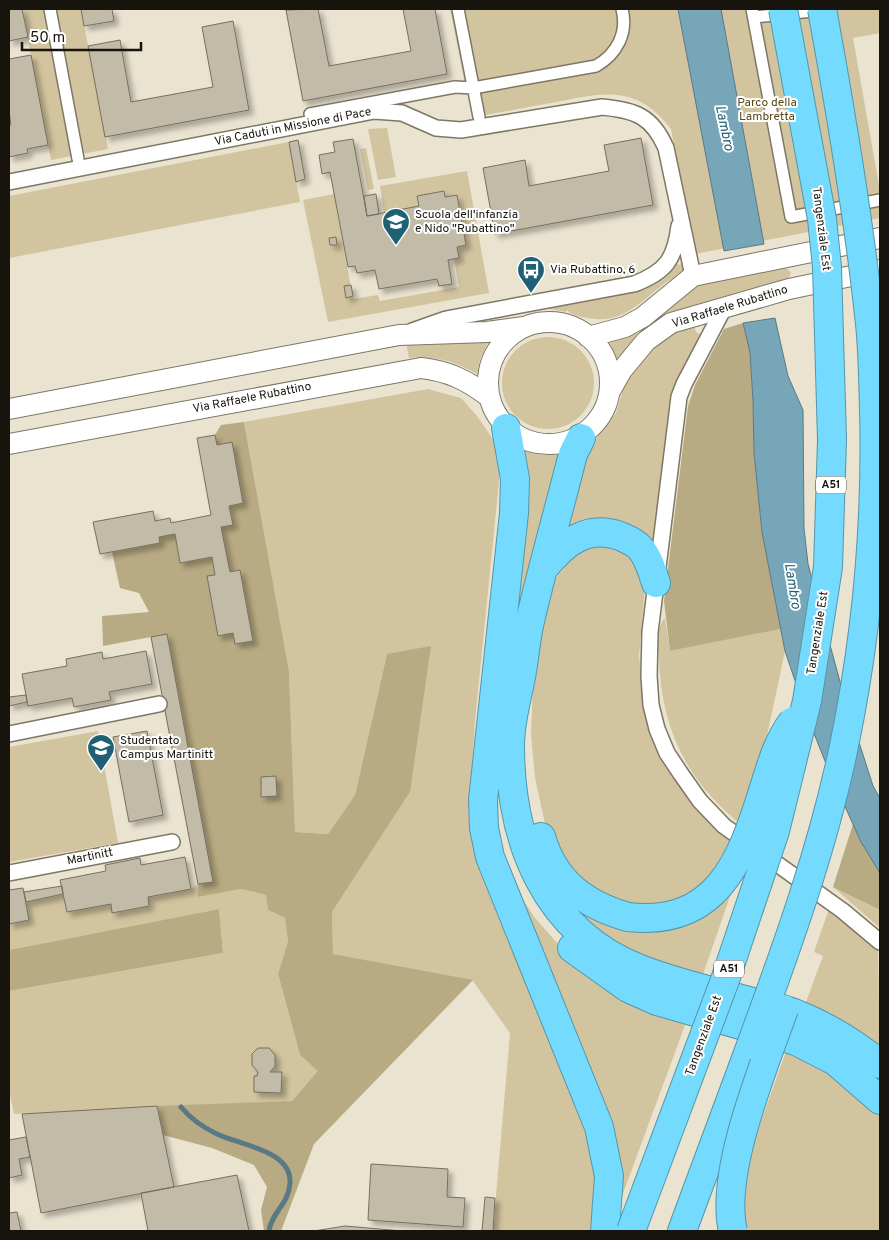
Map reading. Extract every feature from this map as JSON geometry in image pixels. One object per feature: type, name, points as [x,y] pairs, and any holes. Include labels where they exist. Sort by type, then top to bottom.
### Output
[{"type":"highway","name":"Tangenziale Est","points":[[632,1231],[759,883],[789,781],[807,701],[828,567],[832,440],[827,268],[820,210],[783,9]]},
{"type":"highway","points":[[682,1231],[788,942],[828,809],[844,747],[864,628],[875,478],[870,325],[843,127],[822,9]]},
{"type":"highway","points":[[506,428],[515,479],[514,513],[482,800],[484,828],[490,857],[604,1144],[609,1176],[605,1231]]},
{"type":"highway","points":[[581,438],[573,454],[529,623],[522,673],[513,706],[510,744],[516,807],[523,842],[535,871],[552,903],[574,928],[602,950],[640,969],[793,1012],[826,1028],[862,1050],[880,1064]]},
{"type":"highway","points":[[543,569],[558,551],[573,539],[590,532],[608,532],[627,538],[640,547],[649,560],[656,583]]},
{"type":"highway","points":[[522,673],[522,735],[526,777],[544,845],[555,868],[567,885],[584,899],[604,911],[649,920],[671,916],[692,908],[709,896],[740,856],[780,743],[807,701]]},
{"type":"highway","points":[[490,727],[497,798],[506,839],[521,879],[540,912],[565,942],[593,965],[628,988],[658,1002],[796,1041],[835,1061],[880,1100]]},
{"type":"highway","points":[[733,1231],[729,1207],[738,1152],[827,880],[832,835],[828,809]]},
{"type":"street","points":[[50,9],[78,158]]},
{"type":"street","points":[[458,9],[479,117]]},
{"type":"street","points":[[310,114],[454,87],[473,88],[596,66],[608,59],[621,39],[624,16],[622,9]]},
{"type":"street","points":[[833,9],[753,13],[791,217],[880,200]]},
{"type":"street","name":"Via Caduti in Missione di Pace","points":[[9,182],[374,111],[402,112],[436,128],[461,130],[602,107],[635,113],[648,121],[658,132],[666,148],[693,276]]},
{"type":"street","name":"Via Raffaele Rubattino","points":[[9,409],[399,335],[446,319],[634,284],[661,271],[671,258],[680,220]]},
{"type":"street","name":"Via Raffaele Rubattino","points":[[588,337],[625,327],[643,317],[693,276],[880,238]]},
{"type":"street","name":"Via Raffaele Rubattino","points":[[524,327],[505,340],[492,359],[487,381],[489,397],[494,411],[506,428],[520,438],[542,444],[557,444],[581,438],[601,416],[610,391],[635,353],[646,340],[671,323],[789,289],[880,270]]},
{"type":"street","points":[[725,306],[679,397],[650,632],[648,676],[651,705],[657,729],[676,767],[700,801],[724,826],[843,911],[880,942]]},
{"type":"street","name":"Via Raffaele Rubattino","points":[[399,335],[487,332],[546,322],[561,323],[576,328],[599,348],[606,361],[610,376],[610,391]]},
{"type":"street","name":"Via Raffaele Rubattino","points":[[9,444],[421,368],[438,370],[454,375],[470,382],[489,397]]},
{"type":"street","points":[[9,734],[159,704]]},
{"type":"street","name":"Martinitt","points":[[9,873],[172,842]]},
{"type":"green space","points":[[22,9],[81,9],[108,149],[51,160]]},
{"type":"green space","name":"Parco della Lambretta","points":[[450,9],[880,9],[880,33],[853,38],[880,191],[880,218],[695,254],[671,129],[658,115],[646,105],[633,98],[620,95],[606,95],[575,98],[485,115],[466,89]]},
{"type":"green space","points":[[387,128],[396,177],[378,180],[368,129]]},
{"type":"green space","points":[[289,142],[300,202],[9,258],[9,196]]},
{"type":"green space","points":[[366,148],[374,189],[368,190],[360,149]]},
{"type":"green space","points":[[467,171],[489,293],[328,322],[303,200],[334,194],[353,299],[378,295],[380,301],[459,287],[454,259],[457,247],[466,245],[456,195],[445,197],[444,191],[417,196],[419,206],[384,213],[380,186]]},
{"type":"green space","points":[[685,255],[686,265],[683,271],[621,315],[600,319],[588,318],[567,310],[566,312],[550,309],[550,307],[675,263],[680,265]]},
{"type":"green space","points":[[784,267],[791,272],[788,281],[699,304],[667,316],[664,313],[700,284]]},
{"type":"green space","points":[[694,325],[696,332],[705,337],[693,357],[655,556],[649,548],[563,540],[587,451],[616,413],[623,390],[631,373],[645,354],[674,332]]},
{"type":"green space","points":[[636,333],[640,336],[618,361],[609,341]]},
{"type":"green space","points":[[539,337],[557,337],[574,344],[587,357],[594,374],[594,392],[587,409],[574,422],[557,429],[539,429],[522,422],[509,409],[502,392],[502,374],[509,357],[522,344]]},
{"type":"green space","points":[[406,342],[488,342],[480,359],[477,374],[444,360],[409,358]]},
{"type":"green space","points":[[428,389],[461,398],[477,416],[502,452],[475,721],[469,812],[496,909],[578,1109],[596,1168],[594,1231],[493,1231],[510,1033],[473,981],[333,954],[332,912],[410,792],[387,654],[355,795],[328,834],[295,832],[289,671],[244,422]]},
{"type":"green space","points":[[523,450],[542,455],[560,455],[518,642],[514,626]]},
{"type":"green space","points":[[601,542],[634,556],[645,589],[639,655],[642,689],[649,723],[737,844],[691,901],[616,907],[558,859],[545,824],[535,778],[531,735],[534,655],[552,583],[578,551]]},
{"type":"green space","points":[[665,618],[670,651],[781,629],[785,651],[768,731],[743,826],[723,809],[692,772],[672,731],[665,708],[658,648],[660,626]]},
{"type":"green space","points":[[98,731],[118,843],[9,862],[9,747]]},
{"type":"green space","points":[[513,876],[518,892],[535,918],[573,961],[688,1017],[621,1199],[507,877]]},
{"type":"green space","points":[[198,884],[198,897],[241,889],[266,895],[268,910],[285,918],[288,941],[278,974],[300,1055],[319,1071],[292,1101],[14,1114],[9,1090],[9,991],[223,953],[219,909],[9,950],[9,924],[29,920],[26,902],[63,894],[67,912],[111,904],[113,913],[149,906],[148,897],[191,889]]},
{"type":"green space","points":[[734,885],[701,980],[596,937],[565,892],[622,925]]},
{"type":"green space","points":[[833,887],[880,910],[880,928]]},
{"type":"green space","points":[[829,909],[878,949],[880,1056],[803,1010],[823,956],[814,952]]},
{"type":"green space","points":[[788,1046],[819,1061],[880,1111],[880,1231],[741,1231],[747,1160]]},
{"type":"shaded area","points":[[743,323],[750,352],[754,453],[762,532],[781,629],[670,651],[664,601],[688,406],[695,385],[724,329]]},
{"type":"shaded area","points":[[244,422],[289,671],[295,832],[328,834],[355,795],[387,654],[431,646],[410,792],[332,912],[333,954],[473,980],[314,1144],[281,1231],[264,1231],[261,1210],[267,1187],[254,1165],[212,1148],[163,1135],[157,1106],[292,1101],[318,1071],[300,1055],[278,974],[288,941],[285,918],[268,910],[266,895],[241,889],[198,897],[198,884],[213,881],[167,634],[103,646],[102,616],[149,612],[139,593],[120,588],[112,552],[159,543],[159,537],[175,534],[180,563],[212,557],[215,575],[208,576],[218,636],[233,633],[236,644],[253,641],[240,570],[230,572],[221,527],[233,525],[229,506],[243,503],[232,443],[217,445],[215,435],[221,425]]},
{"type":"shaded area","points":[[853,824],[880,873],[880,910],[833,887]]},
{"type":"shaded area","points":[[219,909],[223,953],[9,991],[9,950]]},
{"type":"water","name":"Lambro","points":[[678,9],[721,9],[764,244],[724,251]]},
{"type":"water","name":"Lambro","points":[[775,318],[788,376],[803,410],[804,528],[808,564],[842,689],[873,786],[880,798],[880,873],[861,842],[807,716],[785,651],[762,532],[754,453],[750,352],[743,323]]},
{"type":"building","points":[[9,9],[22,9],[28,37],[9,41]]},
{"type":"building","points":[[81,9],[112,9],[114,21],[84,26]]},
{"type":"building","points":[[318,9],[329,66],[411,51],[403,9],[435,9],[447,74],[303,101],[286,10]]},
{"type":"building","points":[[233,21],[249,110],[105,137],[88,46],[120,40],[131,102],[213,87],[202,27]]},
{"type":"building","points":[[31,55],[48,145],[27,149],[28,153],[9,157],[9,126],[11,125],[9,111],[9,59]]},
{"type":"building","points":[[641,138],[653,205],[495,234],[483,168],[525,160],[529,186],[609,171],[604,145]]},
{"type":"building","points":[[353,139],[367,216],[419,206],[417,196],[444,191],[445,197],[457,195],[466,245],[457,247],[459,258],[448,260],[452,284],[439,286],[437,279],[379,289],[375,270],[357,273],[355,266],[348,267],[330,172],[322,174],[319,155],[335,152],[333,142]]},
{"type":"building","points":[[298,140],[305,179],[296,182],[289,142]]},
{"type":"building","points":[[376,194],[379,214],[367,216],[364,196]]},
{"type":"building","points":[[336,237],[337,245],[330,245],[329,238]]},
{"type":"building","points":[[351,285],[353,296],[346,298],[344,286]]},
{"type":"building","points":[[215,435],[217,445],[232,442],[243,503],[229,506],[233,525],[221,527],[230,572],[240,570],[253,641],[235,644],[233,633],[218,636],[207,576],[215,575],[212,557],[180,563],[175,534],[159,537],[160,543],[100,554],[93,522],[153,511],[155,521],[170,518],[171,523],[211,515],[197,438]]},
{"type":"building","points":[[167,634],[213,882],[198,884],[151,637]]},
{"type":"building","points":[[146,651],[152,684],[109,692],[111,700],[74,707],[72,698],[28,706],[22,674],[67,666],[66,659],[102,652],[103,659]]},
{"type":"building","points":[[26,695],[27,702],[9,706],[9,697]]},
{"type":"building","points":[[147,731],[163,815],[129,822],[113,737]]},
{"type":"building","points":[[276,776],[277,796],[261,797],[261,777]]},
{"type":"building","points":[[185,857],[191,889],[148,897],[149,906],[112,913],[111,904],[67,912],[60,880],[106,871],[105,865],[140,858],[141,865]]},
{"type":"building","points":[[62,886],[63,894],[26,902],[24,892]]},
{"type":"building","points":[[23,888],[29,920],[9,924],[9,890]]},
{"type":"building","points":[[258,1048],[269,1048],[275,1055],[275,1066],[270,1072],[282,1072],[281,1093],[254,1092],[254,1076],[257,1076],[258,1072],[252,1065],[252,1054]]},
{"type":"building","points":[[157,1106],[174,1187],[41,1213],[22,1114]]},
{"type":"building","points":[[26,1137],[30,1157],[19,1159],[22,1175],[9,1178],[9,1140]]},
{"type":"building","points":[[371,1164],[448,1169],[447,1197],[465,1198],[463,1227],[368,1220]]},
{"type":"building","points":[[237,1175],[249,1231],[148,1231],[141,1193]]},
{"type":"building","points":[[485,1197],[495,1198],[493,1231],[482,1231]]},
{"type":"building","points":[[17,1212],[21,1231],[9,1231],[9,1213]]},
{"type":"building","points":[[345,1226],[403,1231],[314,1231]]},
{"type":"waterway","points":[[181,1107],[206,1129],[262,1150],[283,1163],[288,1172],[289,1190],[287,1197],[270,1225],[269,1231]]},
{"type":"place","name":"Scuola dell'infanzia e Nido \"Rubattino\"","points":[[396,246]]},
{"type":"place","name":"Via Rubattino, 6","points":[[531,294]]},
{"type":"place","name":"Studentato Campus Martinitt","points":[[101,772]]}]
